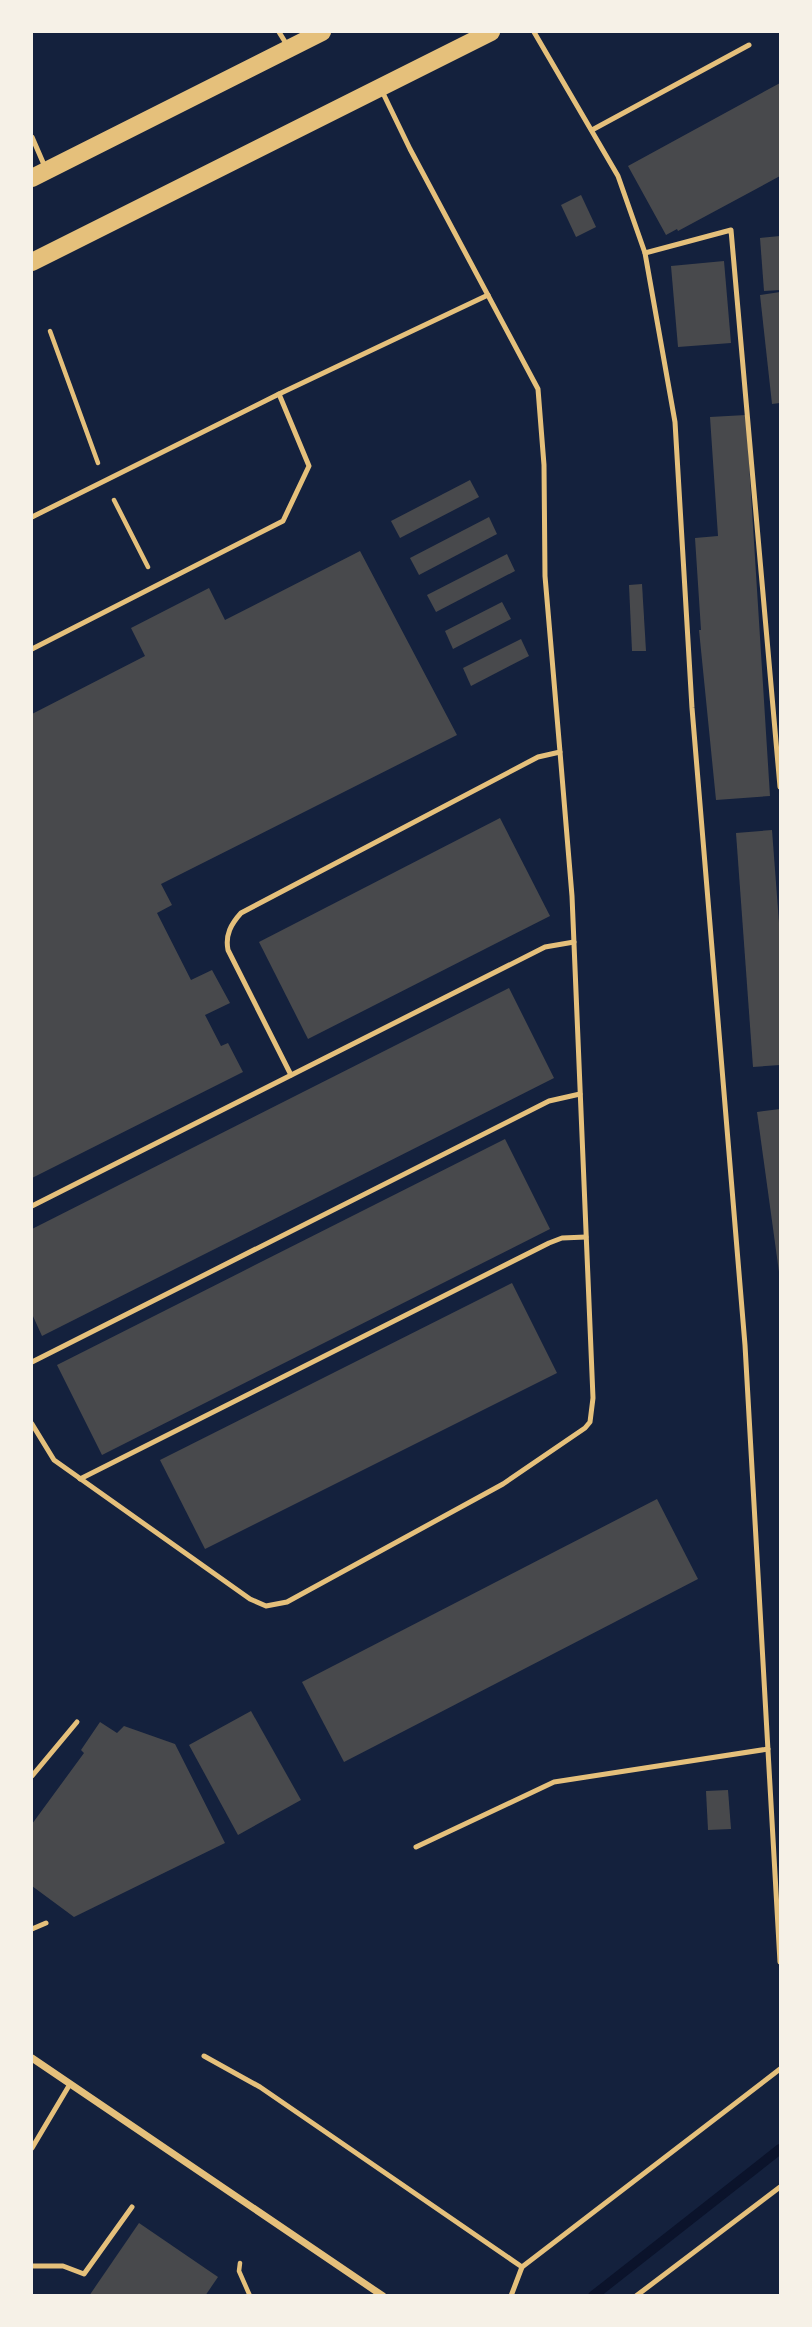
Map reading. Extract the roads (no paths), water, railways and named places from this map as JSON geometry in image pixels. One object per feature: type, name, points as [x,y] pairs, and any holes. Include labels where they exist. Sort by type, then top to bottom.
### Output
[{"type":"main road","points":[[39,174],[322,32]]},
{"type":"main road","points":[[32,262],[491,32]]},
{"type":"street","points":[[32,2057],[383,2295]]},
{"type":"lane","points":[[279,32],[288,48]]},
{"type":"lane","points":[[534,32],[618,176],[645,253],[675,422],[692,708],[745,1345],[780,1962]]},
{"type":"lane","points":[[592,130],[750,45]]},
{"type":"lane","points":[[32,1424],[49,1456],[255,1602],[266,1606],[287,1602],[503,1485],[585,1429],[590,1422],[593,1398],[574,942],[545,576],[544,465],[538,389],[410,149],[380,87]]},
{"type":"lane","points":[[32,137],[39,174]]},
{"type":"lane","points":[[645,253],[731,230],[780,786]]},
{"type":"lane","points":[[32,517],[279,394],[488,295]]},
{"type":"lane","points":[[32,649],[283,521],[309,466],[279,394]]},
{"type":"lane","points":[[291,1076],[228,950],[228,936],[236,918],[538,757],[560,752]]},
{"type":"lane","points":[[32,1206],[545,947],[574,942]]},
{"type":"lane","points":[[32,1362],[549,1101],[580,1094]]},
{"type":"lane","points":[[80,1479],[549,1243],[562,1238],[586,1237]]},
{"type":"lane","points":[[32,1776],[77,1722]]},
{"type":"lane","points":[[416,1847],[554,1782],[768,1749]]},
{"type":"lane","points":[[32,1929],[46,1923]]},
{"type":"lane","points":[[204,2056],[260,2087],[522,2267]]},
{"type":"lane","points":[[511,2295],[522,2267],[780,2069]]},
{"type":"lane","points":[[32,2148],[70,2084]]},
{"type":"lane","points":[[636,2295],[780,2187]]},
{"type":"lane","points":[[32,2266],[63,2266],[84,2274],[132,2207]]},
{"type":"waterway","points":[[593,2296],[780,2149]]}]
